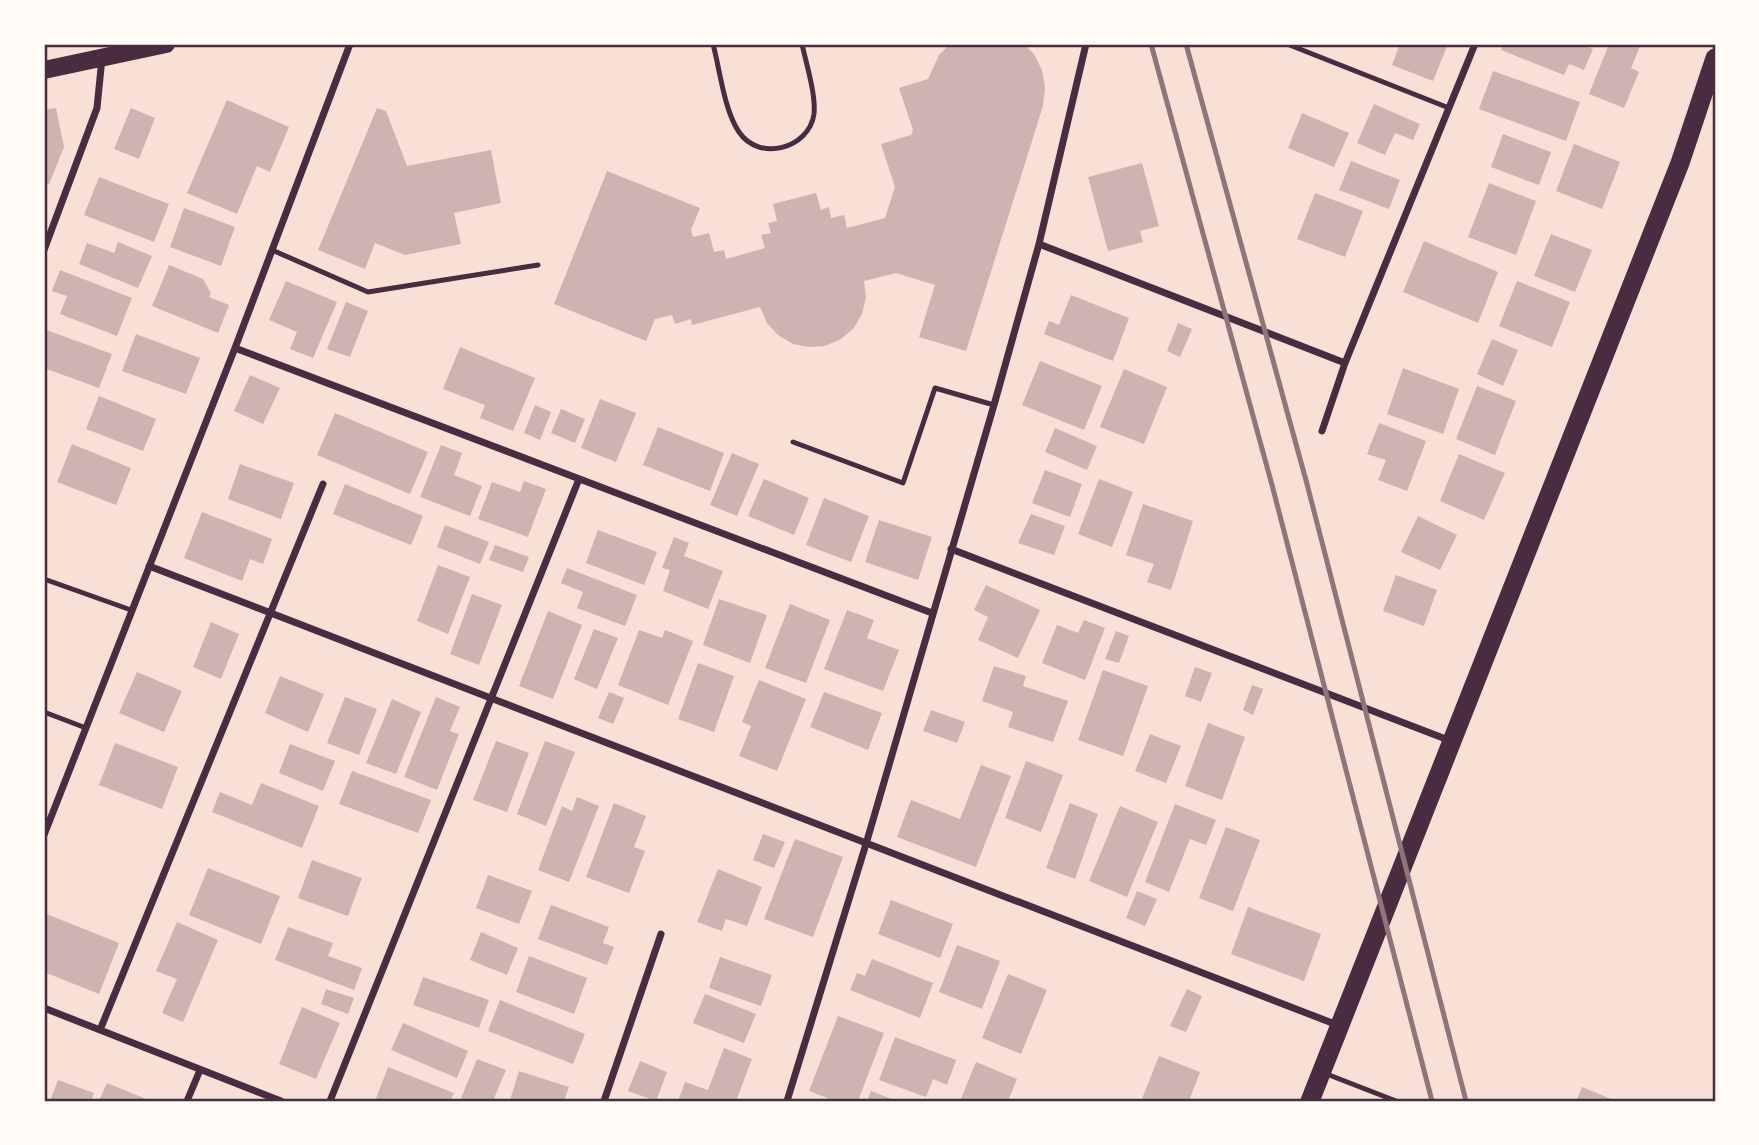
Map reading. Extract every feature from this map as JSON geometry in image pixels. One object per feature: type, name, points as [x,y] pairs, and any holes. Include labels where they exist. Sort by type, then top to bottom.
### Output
[{"type":"highway","points":[[1310,1101],[1680,163],[1715,58]]},
{"type":"main road","points":[[44,70],[102,50],[166,44]]},
{"type":"street","points":[[44,835],[235,348],[350,44]]},
{"type":"street","points":[[787,1101],[866,844],[994,405],[1039,244],[1086,44]]},
{"type":"street","points":[[1322,431],[1345,363],[1475,44]]},
{"type":"street","points":[[44,250],[97,108],[102,50]]},
{"type":"street","points":[[1039,244],[1345,363]]},
{"type":"street","points":[[235,348],[932,613]]},
{"type":"street","points":[[330,1101],[579,479]]},
{"type":"street","points":[[100,1030],[323,484]]},
{"type":"street","points":[[951,549],[1452,741]]},
{"type":"street","points":[[149,566],[1340,1027]]},
{"type":"street","points":[[604,1101],[661,934]]},
{"type":"street","points":[[44,1008],[281,1101]]},
{"type":"street","points":[[187,1101],[200,1070]]},
{"type":"lane","points":[[713,44],[732,118],[740,135],[756,146],[775,149],[793,144],[807,131],[814,114],[802,44]]},
{"type":"lane","points":[[1287,44],[1449,108]]},
{"type":"lane","points":[[272,250],[368,292],[538,265]]},
{"type":"lane","points":[[793,442],[903,483],[935,388],[994,405]]},
{"type":"lane","points":[[44,579],[131,610]]},
{"type":"lane","points":[[44,712],[86,728]]},
{"type":"lane","points":[[1322,1072],[1396,1101]]},
{"type":"building","points":[[950,44],[1024,44],[1034,54],[1042,70],[1045,88],[1043,106],[966,351],[919,337],[935,285],[896,273],[864,281],[866,298],[862,314],[854,328],[841,339],[825,346],[793,344],[778,335],[767,323],[760,307],[692,325],[691,319],[675,324],[672,315],[655,319],[646,341],[554,304],[607,171],[700,208],[691,230],[693,237],[709,233],[714,252],[724,250],[726,259],[765,248],[761,235],[771,233],[768,223],[777,221],[773,204],[816,193],[821,210],[829,207],[831,218],[844,215],[847,228],[885,218],[895,187],[881,144],[911,135],[913,130],[899,88],[928,79],[939,55]]},
{"type":"building","points":[[1400,44],[1448,44],[1433,81],[1392,65]]},
{"type":"building","points":[[1503,44],[1580,44],[1593,49],[1584,70],[1569,64],[1564,75],[1501,50]]},
{"type":"building","points":[[1609,44],[1641,44],[1631,68],[1639,72],[1624,108],[1589,94]]},
{"type":"building","points":[[1493,71],[1580,102],[1566,141],[1479,109]]},
{"type":"building","points":[[227,100],[289,127],[270,172],[257,166],[237,214],[187,193]]},
{"type":"building","points":[[1374,104],[1420,124],[1413,140],[1395,133],[1385,155],[1357,143]]},
{"type":"building","points":[[56,108],[64,147],[49,184],[44,185],[44,110]]},
{"type":"building","points":[[131,108],[155,118],[139,159],[114,149]]},
{"type":"building","points":[[377,108],[386,111],[407,166],[491,150],[501,203],[454,213],[461,244],[405,255],[375,243],[365,269],[318,250]]},
{"type":"building","points":[[1302,113],[1349,133],[1334,167],[1288,148]]},
{"type":"building","points":[[1503,134],[1551,152],[1539,185],[1491,167]]},
{"type":"building","points":[[1574,144],[1620,162],[1602,209],[1556,191]]},
{"type":"building","points":[[1351,161],[1400,180],[1389,209],[1339,190]]},
{"type":"building","points":[[1142,163],[1159,226],[1140,231],[1143,242],[1108,251],[1088,177]]},
{"type":"building","points":[[99,177],[169,204],[154,242],[84,215]]},
{"type":"building","points":[[1489,183],[1536,201],[1516,255],[1468,237]]},
{"type":"building","points":[[1315,193],[1363,211],[1345,257],[1297,239]]},
{"type":"building","points":[[184,208],[235,227],[221,266],[170,247]]},
{"type":"building","points":[[1551,234],[1592,250],[1575,292],[1534,276]]},
{"type":"building","points":[[1424,241],[1498,272],[1478,323],[1403,292]]},
{"type":"building","points":[[118,242],[152,256],[138,288],[79,264],[87,243],[114,253]]},
{"type":"building","points":[[169,265],[203,279],[211,293],[209,297],[229,305],[218,333],[152,306]]},
{"type":"building","points":[[60,270],[132,298],[117,336],[60,314],[67,296],[52,291]]},
{"type":"building","points":[[286,281],[337,302],[313,358],[290,349],[297,332],[269,320]]},
{"type":"building","points":[[1517,281],[1570,302],[1552,347],[1499,326]]},
{"type":"building","points":[[1071,295],[1129,318],[1113,361],[1044,334],[1049,321],[1059,325]]},
{"type":"building","points":[[346,302],[368,311],[350,357],[327,349]]},
{"type":"building","points":[[1178,323],[1192,329],[1180,357],[1167,351]]},
{"type":"building","points":[[44,329],[112,354],[99,388],[44,368]]},
{"type":"building","points":[[136,334],[200,358],[186,394],[122,371]]},
{"type":"building","points":[[1492,339],[1518,350],[1503,386],[1477,374]]},
{"type":"building","points":[[460,347],[535,378],[513,431],[480,418],[485,405],[443,389]]},
{"type":"building","points":[[1040,361],[1102,386],[1084,430],[1022,405]]},
{"type":"building","points":[[1403,368],[1459,389],[1443,434],[1387,414]]},
{"type":"building","points":[[1124,369],[1167,387],[1144,444],[1100,427]]},
{"type":"building","points":[[250,375],[280,388],[263,424],[234,411]]},
{"type":"building","points":[[1477,386],[1516,401],[1495,455],[1456,439]]},
{"type":"building","points":[[99,396],[156,419],[143,451],[86,429]]},
{"type":"building","points":[[600,399],[636,413],[616,462],[581,448]]},
{"type":"building","points":[[535,405],[551,412],[540,440],[524,433]]},
{"type":"building","points":[[561,409],[585,419],[575,443],[551,433]]},
{"type":"building","points":[[335,413],[428,452],[410,494],[317,455]]},
{"type":"building","points":[[1379,423],[1426,441],[1407,491],[1378,480],[1386,460],[1367,454]]},
{"type":"building","points":[[658,427],[724,453],[710,491],[643,465]]},
{"type":"building","points":[[1055,428],[1097,446],[1087,470],[1045,452]]},
{"type":"building","points":[[72,444],[131,468],[116,505],[57,482]]},
{"type":"building","points":[[441,445],[462,453],[454,475],[482,486],[470,516],[420,497]]},
{"type":"building","points":[[732,453],[759,464],[737,516],[710,505]]},
{"type":"building","points":[[1459,454],[1505,473],[1484,520],[1440,501]]},
{"type":"building","points":[[240,464],[294,483],[281,519],[228,499]]},
{"type":"building","points":[[1045,470],[1082,484],[1070,517],[1032,503]]},
{"type":"building","points":[[764,479],[809,498],[794,535],[748,516]]},
{"type":"building","points":[[1099,479],[1133,492],[1112,547],[1078,534]]},
{"type":"building","points":[[524,481],[546,489],[528,537],[478,519],[492,482],[520,492]]},
{"type":"building","points":[[345,484],[423,516],[411,545],[333,514]]},
{"type":"building","points":[[824,498],[869,516],[851,562],[806,545]]},
{"type":"building","points":[[1143,504],[1193,521],[1171,590],[1147,582],[1154,564],[1126,555]]},
{"type":"building","points":[[202,512],[272,539],[263,564],[250,559],[242,581],[184,558]]},
{"type":"building","points":[[1031,514],[1065,526],[1054,555],[1018,543]]},
{"type":"building","points":[[1418,516],[1457,535],[1440,570],[1401,552]]},
{"type":"building","points":[[879,520],[932,537],[918,580],[865,562]]},
{"type":"building","points":[[445,525],[489,542],[480,564],[437,547]]},
{"type":"building","points":[[598,530],[657,552],[644,585],[586,563]]},
{"type":"building","points":[[674,537],[689,543],[684,556],[723,571],[708,609],[663,591],[670,570],[662,568]]},
{"type":"building","points":[[495,545],[529,557],[523,572],[489,560]]},
{"type":"building","points":[[438,565],[470,577],[448,634],[417,621]]},
{"type":"building","points":[[567,568],[637,595],[625,626],[577,608],[583,592],[561,583]]},
{"type":"building","points":[[1396,575],[1437,590],[1424,626],[1383,611]]},
{"type":"building","points":[[986,585],[1040,610],[1018,658],[978,640],[988,617],[974,610]]},
{"type":"building","points":[[472,594],[502,605],[479,665],[450,654]]},
{"type":"building","points":[[719,599],[767,615],[750,663],[703,645]]},
{"type":"building","points":[[790,604],[830,620],[806,683],[765,668]]},
{"type":"building","points":[[847,610],[874,620],[867,638],[899,650],[883,691],[824,669]]},
{"type":"building","points":[[548,611],[582,625],[553,699],[519,686]]},
{"type":"building","points":[[1084,620],[1105,628],[1085,680],[1042,663],[1057,625],[1078,633]]},
{"type":"building","points":[[211,622],[239,634],[221,679],[193,667]]},
{"type":"building","points":[[594,629],[618,638],[597,689],[574,679]]},
{"type":"building","points":[[639,630],[662,638],[665,630],[693,641],[668,705],[618,685]]},
{"type":"building","points":[[1116,631],[1129,636],[1119,663],[1105,659]]},
{"type":"building","points":[[698,663],[734,676],[714,732],[678,719]]},
{"type":"building","points":[[994,666],[1026,676],[1023,686],[1068,701],[1053,742],[1008,727],[1013,712],[982,701]]},
{"type":"building","points":[[1195,667],[1212,673],[1201,702],[1185,696]]},
{"type":"building","points":[[1103,670],[1148,686],[1123,756],[1078,740]]},
{"type":"building","points":[[137,672],[182,691],[164,732],[119,713]]},
{"type":"building","points":[[280,676],[324,694],[308,732],[265,713]]},
{"type":"building","points":[[759,680],[806,699],[777,771],[739,756],[751,726],[742,722]]},
{"type":"building","points":[[1252,685],[1263,689],[1253,715],[1243,710]]},
{"type":"building","points":[[609,692],[624,698],[613,724],[598,718]]},
{"type":"building","points":[[824,692],[882,713],[868,750],[810,727]]},
{"type":"building","points":[[345,697],[377,709],[359,755],[327,743]]},
{"type":"building","points":[[436,697],[460,707],[450,731],[459,734],[437,790],[404,777]]},
{"type":"building","points":[[392,699],[421,712],[396,774],[366,763]]},
{"type":"building","points":[[931,710],[965,722],[957,743],[923,731]]},
{"type":"building","points":[[1208,723],[1245,737],[1222,800],[1185,786]]},
{"type":"building","points":[[1150,734],[1181,746],[1166,783],[1135,771]]},
{"type":"building","points":[[496,741],[529,753],[507,812],[473,800]]},
{"type":"building","points":[[545,741],[575,752],[546,826],[517,814]]},
{"type":"building","points":[[115,743],[178,767],[162,809],[99,785]]},
{"type":"building","points":[[290,744],[335,761],[323,791],[279,773]]},
{"type":"building","points":[[1026,761],[1063,775],[1041,832],[1005,818]]},
{"type":"building","points":[[981,765],[1011,776],[976,867],[897,837],[911,800],[960,819]]},
{"type":"building","points":[[352,771],[431,800],[418,833],[339,804]]},
{"type":"building","points":[[261,783],[319,806],[302,848],[212,812],[220,792],[252,805]]},
{"type":"building","points":[[577,797],[599,806],[569,882],[538,870],[562,806],[572,811]]},
{"type":"building","points":[[614,803],[646,816],[634,847],[645,851],[629,893],[586,877]]},
{"type":"building","points":[[1070,803],[1098,814],[1075,879],[1046,868]]},
{"type":"building","points":[[1175,804],[1216,820],[1206,845],[1190,839],[1169,892],[1145,882]]},
{"type":"building","points":[[1120,806],[1158,822],[1127,897],[1089,881]]},
{"type":"building","points":[[1226,827],[1260,840],[1233,911],[1199,898]]},
{"type":"building","points":[[763,834],[785,842],[774,868],[753,860]]},
{"type":"building","points":[[795,839],[843,857],[813,937],[764,919]]},
{"type":"building","points":[[312,860],[362,878],[348,916],[298,898]]},
{"type":"building","points":[[208,868],[280,896],[261,944],[189,915]]},
{"type":"building","points":[[718,869],[762,887],[747,926],[726,919],[722,931],[697,922]]},
{"type":"building","points":[[488,875],[532,891],[519,924],[476,908]]},
{"type":"building","points":[[1137,891],[1157,899],[1145,926],[1126,918]]},
{"type":"building","points":[[891,900],[953,924],[940,958],[878,934]]},
{"type":"building","points":[[551,905],[609,927],[603,943],[614,947],[607,965],[538,939]]},
{"type":"building","points":[[1248,907],[1321,934],[1304,981],[1231,954]]},
{"type":"building","points":[[44,913],[119,943],[99,994],[44,972]]},
{"type":"building","points":[[177,922],[218,940],[183,1022],[162,1013],[177,979],[156,971]]},
{"type":"building","points":[[288,927],[333,943],[328,956],[362,968],[354,990],[275,960]]},
{"type":"building","points":[[481,932],[518,948],[507,975],[470,960]]},
{"type":"building","points":[[957,945],[1000,961],[982,1009],[939,992]]},
{"type":"building","points":[[529,956],[587,978],[574,1014],[516,992]]},
{"type":"building","points":[[720,957],[772,975],[761,1006],[709,988]]},
{"type":"building","points":[[872,959],[933,983],[920,1018],[850,990],[857,973],[865,976]]},
{"type":"building","points":[[1008,974],[1047,990],[1021,1054],[982,1038]]},
{"type":"building","points":[[423,977],[489,1000],[479,1028],[413,1005]]},
{"type":"building","points":[[326,989],[354,998],[348,1014],[321,1004]]},
{"type":"building","points":[[1187,989],[1202,996],[1186,1032],[1170,1026]]},
{"type":"building","points":[[705,994],[756,1014],[744,1043],[693,1023]]},
{"type":"building","points":[[500,1000],[585,1034],[573,1064],[488,1031]]},
{"type":"building","points":[[302,1007],[340,1023],[316,1079],[279,1064]]},
{"type":"building","points":[[838,1016],[884,1033],[858,1101],[835,1101],[809,1091]]},
{"type":"building","points":[[403,1023],[468,1051],[457,1078],[391,1050]]},
{"type":"building","points":[[895,1037],[956,1060],[947,1085],[933,1079],[926,1097],[879,1080]]},
{"type":"building","points":[[724,1048],[752,1059],[736,1101],[678,1101],[685,1082],[708,1090]]},
{"type":"building","points":[[1159,1056],[1200,1072],[1189,1101],[1141,1101]]},
{"type":"building","points":[[477,1059],[506,1070],[493,1101],[460,1101]]},
{"type":"building","points":[[640,1061],[667,1072],[656,1101],[628,1091]]},
{"type":"building","points":[[976,1062],[1017,1079],[1008,1101],[960,1101]]},
{"type":"building","points":[[388,1067],[454,1093],[450,1101],[375,1101]]},
{"type":"building","points":[[519,1071],[569,1087],[564,1101],[510,1100]]},
{"type":"building","points":[[58,1080],[94,1093],[91,1101],[50,1101]]},
{"type":"building","points":[[107,1083],[151,1101],[99,1101]]},
{"type":"building","points":[[1582,1087],[1616,1101],[1576,1101]]},
{"type":"building","points":[[871,1091],[897,1101],[867,1101]]},
{"type":"railway","points":[[1151,44],[1272,485],[1432,1101]]},
{"type":"railway","points":[[1186,44],[1307,484],[1466,1101]]}]
